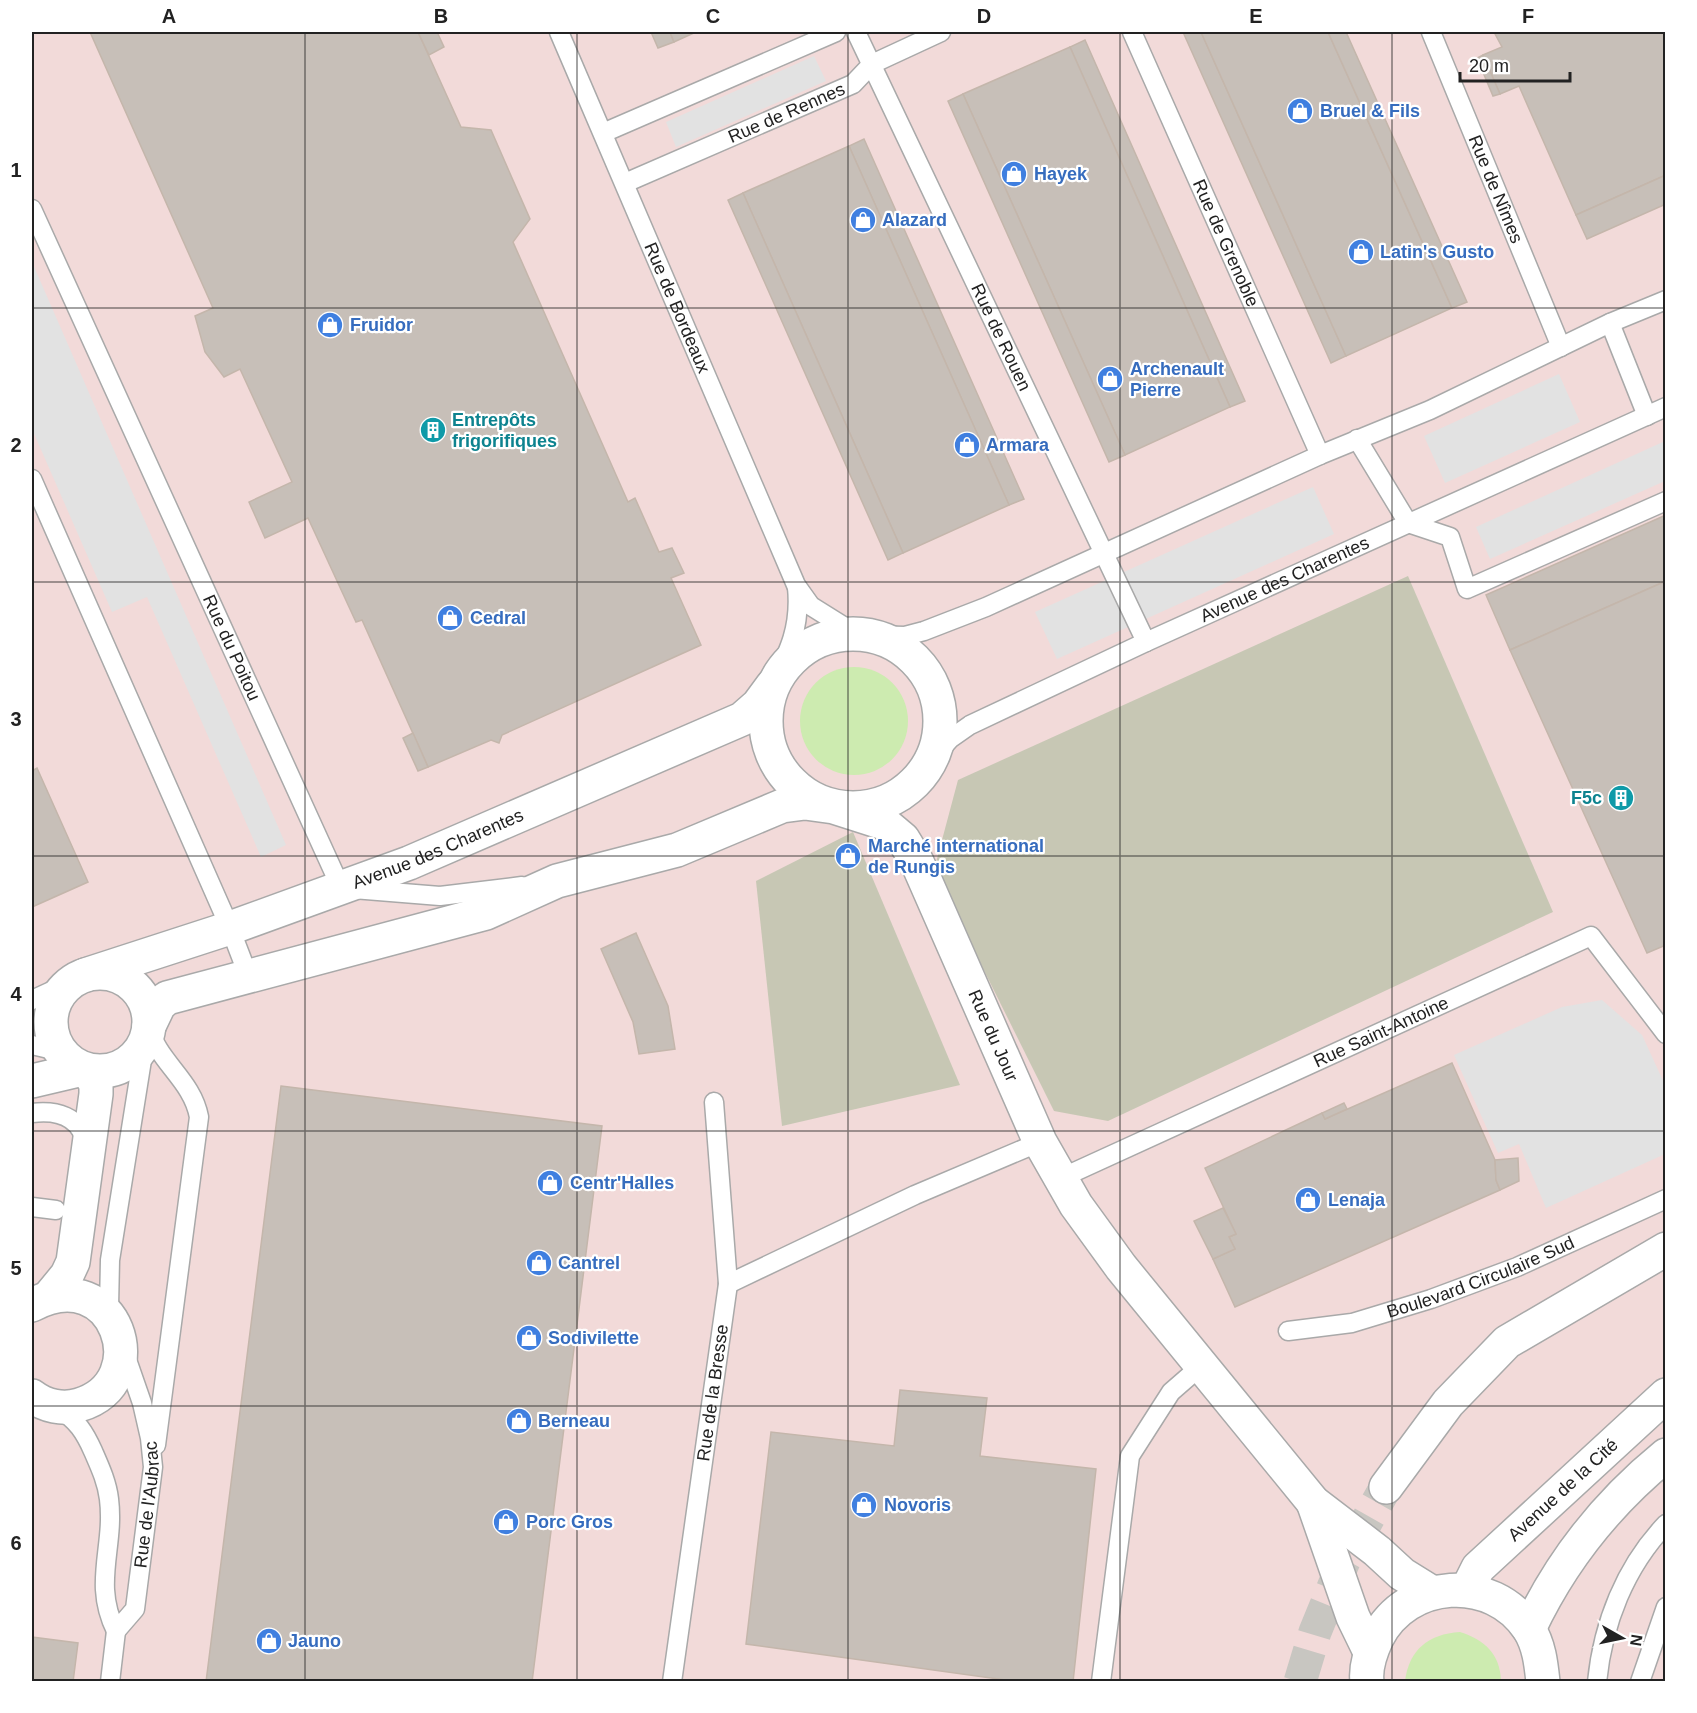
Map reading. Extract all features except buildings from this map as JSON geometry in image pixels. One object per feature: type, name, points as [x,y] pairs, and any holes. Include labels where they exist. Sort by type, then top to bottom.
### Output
[{"type":"street","points":[[32,1080],[80,1067],[102,1072],[128,1063],[147,1033],[159,1005],[166,998],[486,913],[557,881],[676,850],[782,806],[805,803],[834,807],[863,808],[891,800],[914,783],[932,759],[939,733],[939,706],[931,681],[915,659],[893,643],[868,635],[839,634],[812,644],[788,662],[772,686],[766,711],[767,737],[774,761],[790,782],[810,798],[834,807]]},
{"type":"street","name":"Avenue des Charentes","points":[[78,979],[230,928],[409,863],[742,719],[758,705],[772,686]]},
{"type":"street","name":"Rue du Jour","points":[[917,862],[910,836],[910,813],[932,759]]},
{"type":"street","name":"Rue du Jour","points":[[834,807],[884,823],[903,839],[917,862],[1040,1142],[1067,1192],[1121,1267],[1313,1502]]},
{"type":"street","points":[[39,1300],[67,1275],[73,1262],[96,1084],[58,1049],[52,1036],[50,1021],[57,999],[78,979],[101,973],[117,976],[130,984],[141,996],[147,1010],[147,1033]]},
{"type":"street","points":[[1386,1487],[1448,1403],[1507,1341],[1665,1250]]},
{"type":"street","points":[[39,1300],[61,1294],[77,1295],[92,1301],[105,1311],[117,1332],[121,1360],[115,1377],[104,1392],[89,1402],[72,1407],[43,1402]]},
{"type":"street","name":"Avenue de la Cité","points":[[1467,1590],[1478,1568],[1665,1395]]},
{"type":"street","points":[[1529,1629],[1546,1594],[1589,1531],[1613,1504],[1665,1455]]},
{"type":"street","points":[[1313,1502],[1377,1551],[1402,1574],[1431,1592]]},
{"type":"street","points":[[1313,1502],[1368,1667]]},
{"type":"street","points":[[1368,1667],[1383,1626],[1404,1605],[1431,1592],[1467,1590],[1491,1597],[1513,1611],[1529,1629],[1540,1656],[1543,1682]]},
{"type":"lane","name":"Rue de Bordeaux","points":[[559,32],[796,585],[811,606],[827,618],[868,635]]},
{"type":"lane","points":[[603,133],[836,32]]},
{"type":"lane","name":"Rue de Rouen","points":[[856,32],[1146,642]]},
{"type":"lane","name":"Rue de Rennes","points":[[625,183],[853,84],[872,64],[941,32]]},
{"type":"lane","name":"Rue de Grenoble","points":[[1132,32],[1320,455]]},
{"type":"lane","name":"Rue de Nîmes","points":[[1431,32],[1561,347]]},
{"type":"lane","name":"Rue du Poitou","points":[[32,209],[341,888]]},
{"type":"lane","points":[[868,635],[905,636],[987,607],[1103,552],[1320,455],[1430,410],[1610,323],[1665,300]]},
{"type":"lane","points":[[1610,323],[1647,416]]},
{"type":"lane","name":"Avenue des Charentes","points":[[932,759],[950,739],[970,725],[1146,642],[1665,407]]},
{"type":"lane","points":[[1357,439],[1408,523],[1450,537],[1467,588],[1665,501]]},
{"type":"lane","points":[[32,479],[230,928],[248,975]]},
{"type":"lane","name":"Rue de Bordeaux","points":[[772,686],[796,632],[800,611],[796,585]]},
{"type":"lane","points":[[341,888],[440,896],[557,881]]},
{"type":"lane","name":"Rue Saint-Antoine","points":[[1067,1192],[1591,936],[1665,1034]]},
{"type":"lane","points":[[32,1000],[78,979]]},
{"type":"lane","points":[[147,1033],[190,1089],[196,1101],[199,1117],[153,1467]]},
{"type":"lane","name":"Rue de l'Aubrac","points":[[116,1631],[135,1609],[153,1467],[150,1438],[142,1403],[109,1307],[110,1260],[147,1033]]},
{"type":"lane","points":[[32,1045],[49,1049],[80,1067]]},
{"type":"lane","name":"Rue de la Bresse","points":[[672,1682],[728,1284],[714,1102]]},
{"type":"lane","points":[[32,1113],[46,1111],[71,1118],[80,1127],[88,1152]]},
{"type":"lane","points":[[728,1284],[915,1195],[1040,1142]]},
{"type":"lane","name":"Boulevard Circulaire Sud","points":[[1288,1331],[1352,1323],[1431,1299],[1517,1267],[1665,1199]]},
{"type":"lane","points":[[32,1207],[56,1210]]},
{"type":"lane","points":[[1101,1682],[1130,1456],[1171,1392],[1202,1365]]},
{"type":"lane","name":"Rue de l'Aubrac","points":[[43,1402],[77,1422],[102,1471],[109,1500],[104,1597],[116,1631],[110,1682]]},
{"type":"lane","points":[[1597,1682],[1599,1661],[1613,1608],[1630,1570],[1665,1524]]},
{"type":"lane","points":[[1640,1682],[1665,1607]]},
{"type":"shaded area","name":"Marché international de Rungis","points":[[32,32],[1665,32],[1665,1681],[32,1681]]},
{"type":"shaded area","points":[[814,56],[826,81],[676,147],[666,122]]},
{"type":"shaded area","points":[[32,262],[286,845],[261,857],[147,597],[112,612],[32,429]]},
{"type":"shaded area","points":[[1559,374],[1580,422],[1445,483],[1424,436]]},
{"type":"shaded area","points":[[1665,441],[1665,481],[1490,559],[1476,527]]},
{"type":"shaded area","points":[[1313,487],[1334,534],[1057,659],[1035,612]]},
{"type":"shaded area","points":[[1408,576],[1553,912],[1108,1121],[1054,1111],[934,870],[958,780]]},
{"type":"shaded area","points":[[853,832],[960,1085],[782,1126],[756,881]]},
{"type":"shaded area","points":[[1602,1000],[1642,1035],[1665,1085],[1665,1154],[1546,1208],[1519,1144],[1498,1153],[1454,1055],[1562,1007]]},
{"type":"green space","points":[[854,667],[875,671],[892,683],[904,700],[908,721],[904,742],[892,759],[875,771],[854,775],[833,771],[816,759],[804,742],[800,721],[804,700],[816,683],[833,671]]},
{"type":"green space","points":[[1460,1632],[1477,1639],[1490,1649],[1498,1663],[1501,1681],[1405,1681],[1411,1661],[1422,1646],[1438,1636]]},
{"type":"tunnel","points":[[1300,1682],[1315,1632],[1344,1561],[1386,1487]]},
{"type":"place","name":"Bruel & Fils","points":[[1300,111]]},
{"type":"place","name":"Hayek","points":[[1014,174]]},
{"type":"place","name":"Alazard","points":[[863,220]]},
{"type":"place","name":"Latin's Gusto","points":[[1361,252]]},
{"type":"place","name":"Fruidor","points":[[330,325]]},
{"type":"place","name":"Archenault Pierre","points":[[1110,379]]},
{"type":"place","name":"Entrepôts frigorifiques","points":[[433,430]]},
{"type":"place","name":"Armara","points":[[967,445]]},
{"type":"place","name":"Cedral","points":[[450,618]]},
{"type":"place","name":"F5c","points":[[1621,798]]},
{"type":"place","name":"Marché international de Rungis","points":[[848,856]]},
{"type":"place","name":"Centr'Halles","points":[[550,1183]]},
{"type":"place","name":"Lenaja","points":[[1308,1200]]},
{"type":"place","name":"Cantrel","points":[[539,1263]]},
{"type":"place","name":"Sodivilette","points":[[529,1338]]},
{"type":"place","name":"Berneau","points":[[519,1421]]},
{"type":"place","name":"Novoris","points":[[864,1505]]},
{"type":"place","name":"Porc Gros","points":[[506,1522]]},
{"type":"place","name":"Jauno","points":[[269,1641]]}]
